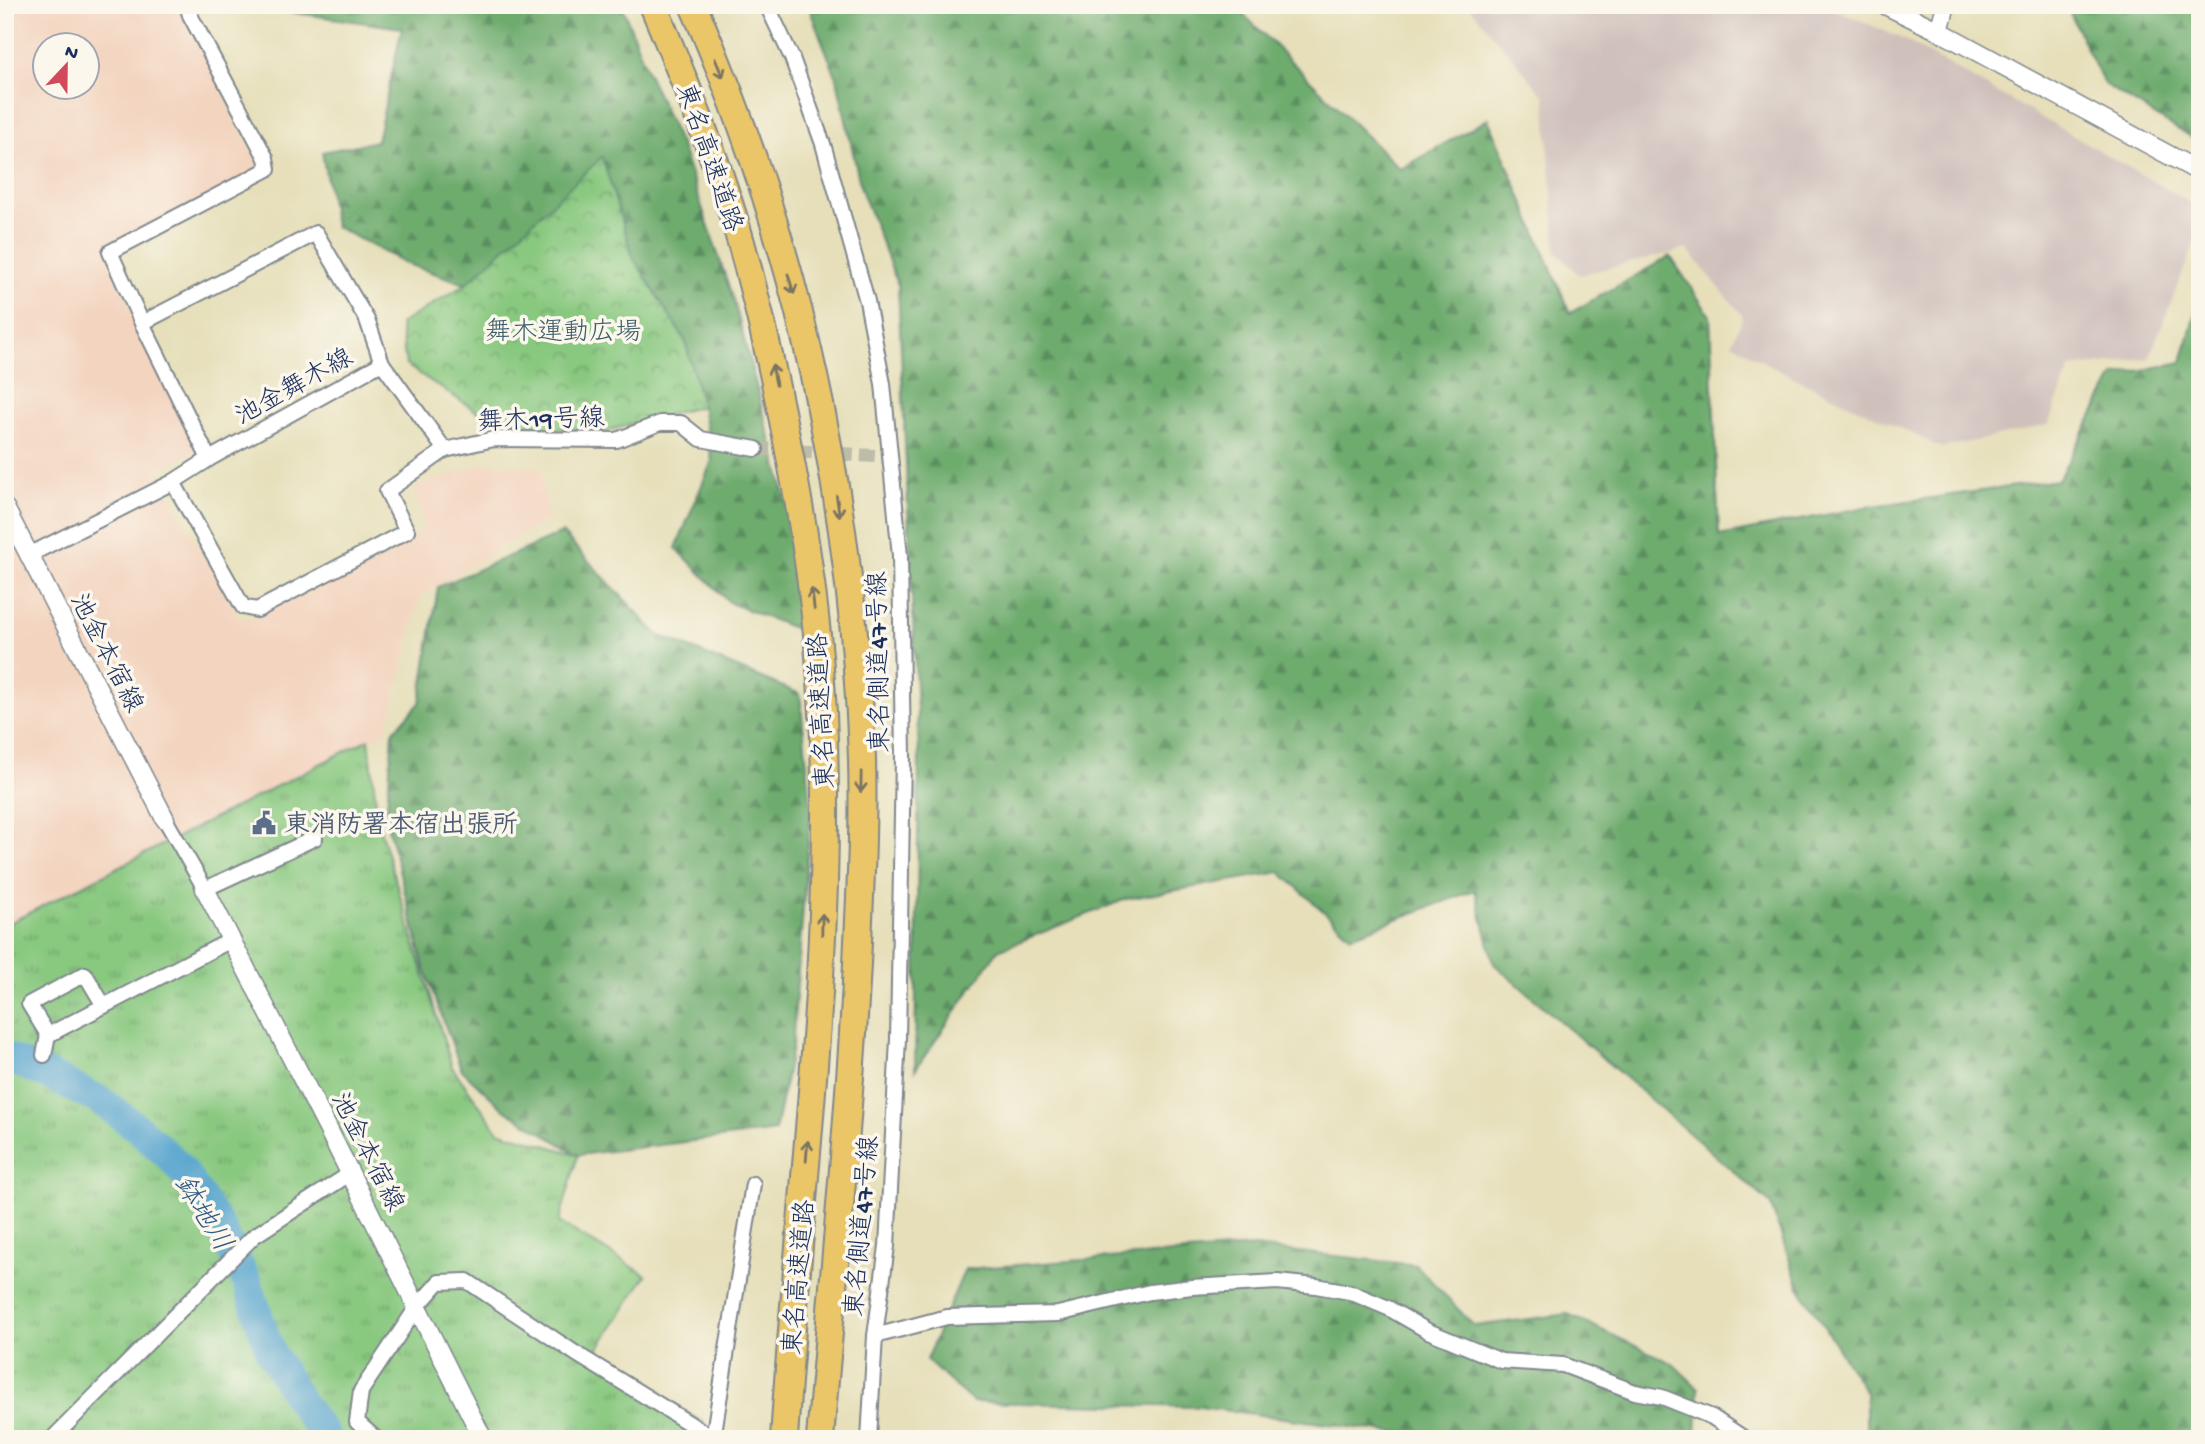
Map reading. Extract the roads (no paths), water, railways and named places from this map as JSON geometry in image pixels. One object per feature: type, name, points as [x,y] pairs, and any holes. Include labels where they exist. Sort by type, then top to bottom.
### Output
[{"type":"highway","name":"東名高速道路","points":[[653,5],[704,131],[744,257],[768,350],[786,436],[804,529],[816,623],[823,714],[821,938],[812,1096],[784,1439]]},
{"type":"highway","name":"東名高速道路","points":[[693,5],[757,170],[795,294],[821,401],[842,531],[854,638],[862,760],[860,905],[852,1061],[820,1439]]},
{"type":"street","points":[[187,5],[266,158],[268,169],[110,253],[209,458]]},
{"type":"street","name":"東名側道47号線","points":[[767,5],[792,58],[823,144],[867,301],[883,384],[900,556],[903,757],[898,1039],[887,1246],[876,1336],[869,1439]]},
{"type":"street","points":[[1885,5],[1939,31],[2200,172]]},
{"type":"street","points":[[1939,31],[1946,5]]},
{"type":"street","name":"池金舞木線","points":[[142,323],[316,233],[367,320],[382,363],[209,458],[173,482]]},
{"type":"street","points":[[29,555],[173,482],[243,607],[257,610],[407,531],[387,491],[445,450],[382,363]]},
{"type":"street","name":"舞木19号線","points":[[445,450],[494,439],[617,440],[660,423],[681,423],[701,439],[756,449]]},
{"type":"street","name":"池金本宿線","points":[[5,508],[165,819]]},
{"type":"street","points":[[165,819],[205,888],[315,838]]},
{"type":"street","name":"池金本宿線","points":[[205,888],[484,1439]]},
{"type":"street","points":[[48,1035],[231,940]]},
{"type":"street","points":[[44,1055],[48,1035],[29,1004],[85,974],[104,1006]]},
{"type":"street","points":[[52,1439],[254,1236],[351,1173]]},
{"type":"street","points":[[376,1439],[357,1422],[361,1391],[417,1307],[439,1282],[467,1281],[575,1353],[713,1438],[753,1184]]},
{"type":"street","points":[[876,1336],[947,1317],[1058,1314],[1150,1292],[1192,1287],[1277,1282],[1316,1286],[1350,1293],[1388,1308],[1428,1331],[1501,1361],[1563,1365],[1635,1392],[1662,1397],[1712,1417],[1745,1439]]},
{"type":"waterway","name":"鉢地川","points":[[5,1057],[101,1101],[139,1129],[173,1160],[220,1227],[247,1282],[270,1351],[299,1400],[327,1439]]},
{"type":"tunnel","points":[[756,449],[890,457]]},
{"type":"place","name":"東消防署本宿出張所","points":[[264,823]]},
{"type":"park label","name":"舞木運動広場","points":[[563,330]]}]
